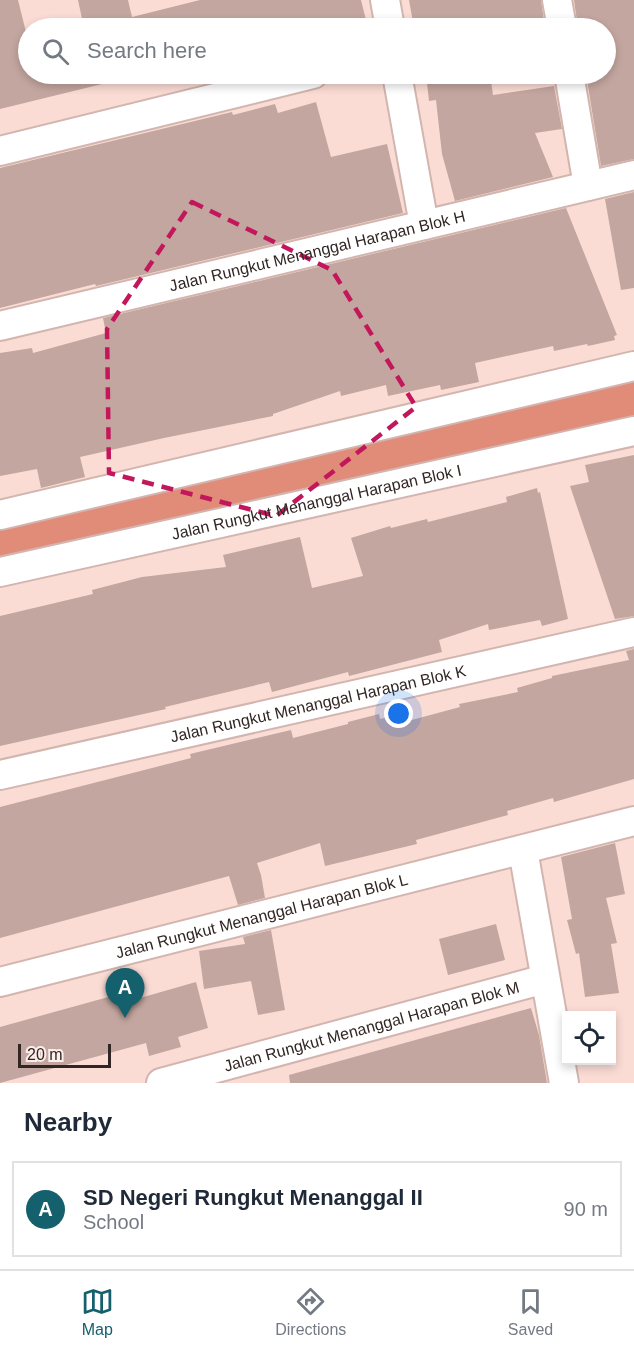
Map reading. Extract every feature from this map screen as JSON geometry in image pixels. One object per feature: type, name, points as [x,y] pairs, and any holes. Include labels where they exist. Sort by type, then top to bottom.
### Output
[{"type":"street","points":[[385,0],[388,18]]},
{"type":"street","points":[[557,0],[560,18]]},
{"type":"street","points":[[0,151],[272,84]]},
{"type":"street","points":[[400,84],[424,225]]},
{"type":"street","points":[[571,84],[588,186]]},
{"type":"street","name":"Jalan Rungkut Menanggal Harapan Blok H","points":[[0,326],[634,175]]},
{"type":"street","points":[[0,515],[634,366]]},
{"type":"street","name":"Jalan Rungkut Menanggal Harapan Blok I","points":[[0,572],[634,431]]},
{"type":"street","name":"Jalan Rungkut Menanggal Harapan Blok K","points":[[0,775],[634,632]]},
{"type":"street","name":"Jalan Rungkut Menanggal Harapan Blok L","points":[[0,982],[634,821]]},
{"type":"street","points":[[523,850],[564,1083]]},
{"type":"street","name":"Jalan Rungkut Menanggal Harapan Blok M","points":[[161,1083],[545,979]]},
{"type":"highlighted area","points":[[192,202],[332,270],[416,407],[276,516],[109,473],[107,329]]},
{"type":"building","points":[[0,0],[18,0],[22,18],[18,18],[18,84],[102,84],[0,109]]},
{"type":"building","points":[[78,0],[128,0],[132,17],[200,0],[361,0],[366,18],[82,18]]},
{"type":"building","points":[[409,0],[541,0],[544,18],[412,18]]},
{"type":"building","points":[[574,0],[634,0],[634,159],[601,166],[588,84],[616,84],[616,18],[577,18]]},
{"type":"building","points":[[427,84],[491,84],[493,95],[554,86],[562,129],[535,133],[553,177],[455,201],[442,154],[436,100],[429,101]]},
{"type":"building","points":[[316,102],[331,157],[387,144],[403,213],[0,308],[0,168],[232,112],[233,115],[275,104],[278,113]]},
{"type":"building","points":[[634,192],[634,288],[621,290],[605,199]]},
{"type":"building","points":[[566,208],[617,335],[614,336],[615,340],[554,351],[553,346],[475,363],[479,382],[441,390],[440,385],[388,396],[386,385],[341,396],[340,391],[273,414],[273,416],[80,457],[85,477],[41,488],[37,469],[0,476],[0,353],[32,348],[33,353],[106,333],[103,318]]},
{"type":"building","points":[[634,455],[634,616],[615,619],[570,486],[589,482],[585,465]]},
{"type":"building","points":[[537,488],[538,493],[540,492],[568,619],[542,626],[540,620],[489,630],[488,624],[439,640],[442,652],[349,676],[348,672],[272,692],[269,682],[165,707],[166,709],[0,746],[0,616],[93,594],[92,590],[142,577],[226,567],[223,555],[300,537],[312,588],[363,576],[351,538],[390,526],[391,528],[427,519],[428,522],[507,502],[506,497]]},
{"type":"building","points":[[634,649],[634,779],[554,802],[553,798],[507,811],[508,815],[416,840],[417,844],[325,866],[320,843],[257,863],[265,898],[238,905],[229,876],[0,938],[0,807],[191,758],[190,754],[291,730],[293,738],[379,714],[380,719],[407,713],[408,721],[460,707],[459,704],[518,692],[517,688],[552,678],[552,676],[629,660],[626,651]]},
{"type":"building","points":[[615,843],[625,894],[606,898],[617,943],[611,944],[619,993],[585,997],[579,953],[576,954],[567,920],[572,919],[561,857]]},
{"type":"building","points":[[496,924],[505,960],[448,975],[439,939]]},
{"type":"building","points":[[271,930],[285,1010],[258,1015],[251,981],[204,989],[199,951],[245,944],[243,937]]},
{"type":"building","points":[[196,982],[208,1028],[178,1037],[181,1047],[149,1056],[146,1043],[0,1083],[0,1027],[130,991],[133,1000]]},
{"type":"building","points":[[531,1008],[539,1035],[547,1083],[290,1083],[289,1075]]},
{"type":"waterway","points":[[0,541],[634,399]]},
{"type":"place","name":"SD Negeri Rungkut Menanggal II","points":[[125,1018]]}]
